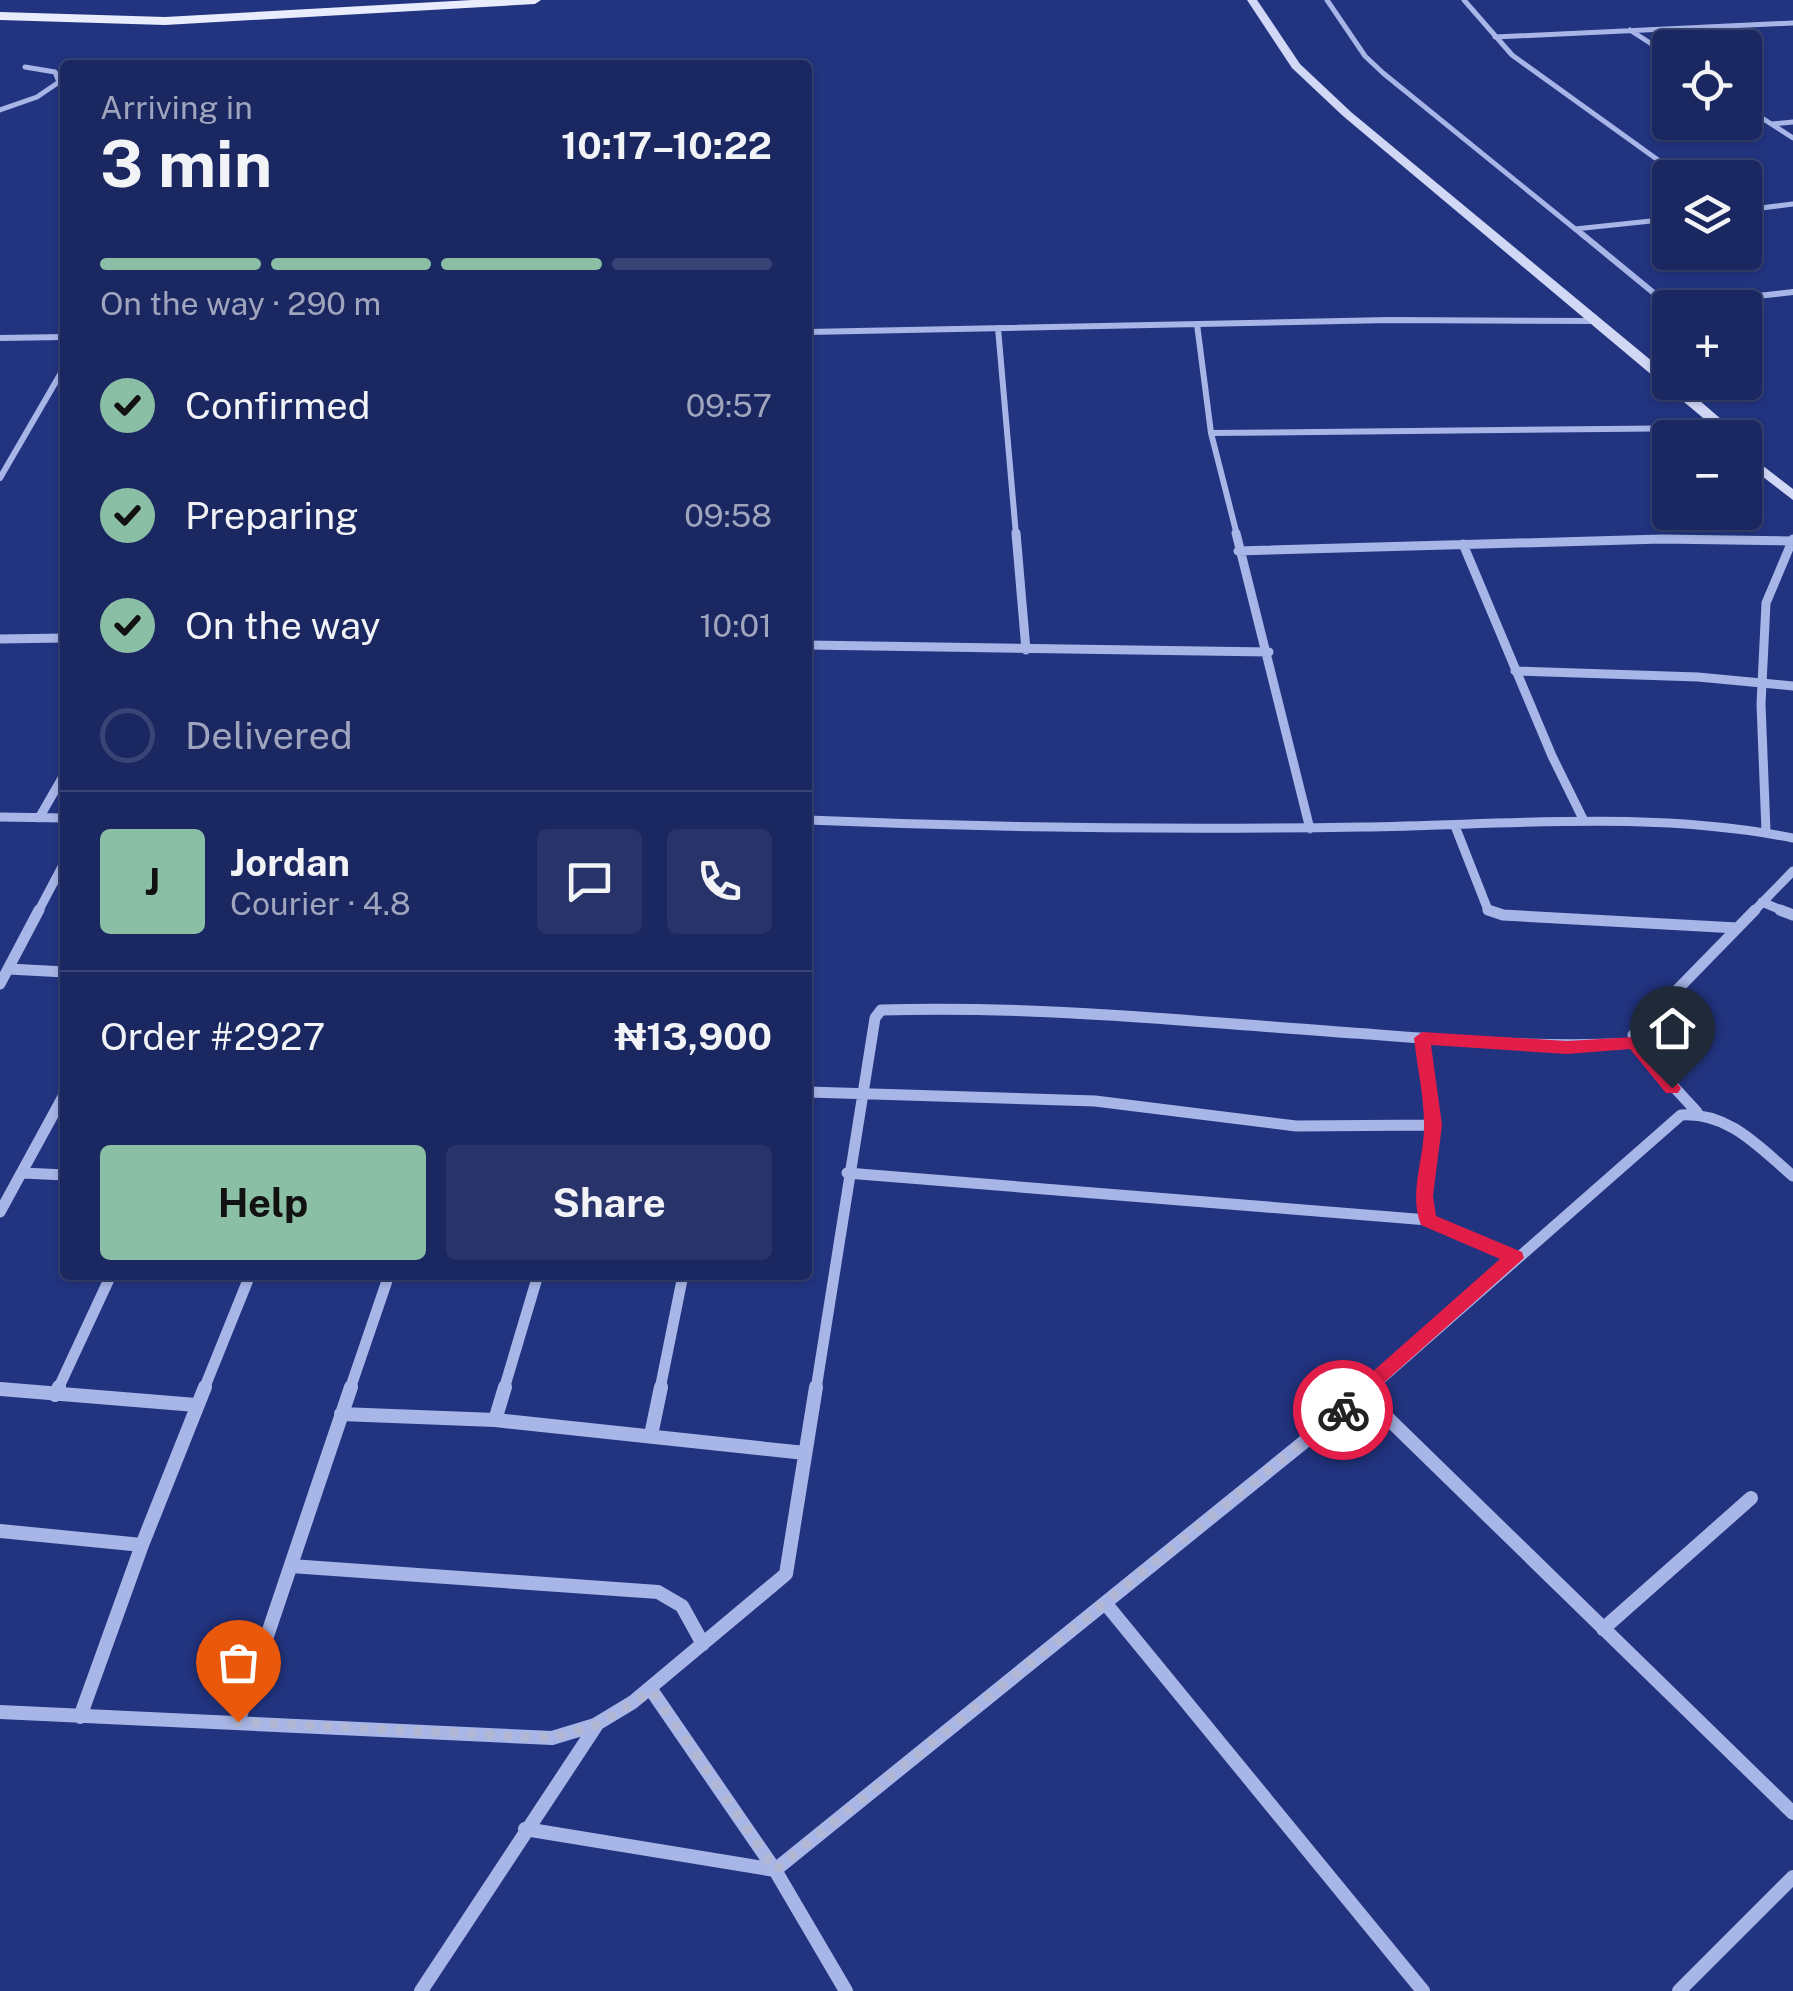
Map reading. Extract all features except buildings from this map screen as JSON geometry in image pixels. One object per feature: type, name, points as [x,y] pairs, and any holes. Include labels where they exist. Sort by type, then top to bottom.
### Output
[{"type":"main road","points":[[0,13],[185,14],[435,0]]},
{"type":"main road","points":[[0,13],[165,21],[535,0]]},
{"type":"main road","points":[[1242,0],[1287,66],[1702,420]]},
{"type":"main road","points":[[1252,0],[1296,66],[1456,210]]},
{"type":"main road","points":[[1588,322],[1713,420]]},
{"type":"main road","points":[[1762,458],[1793,484]]},
{"type":"main road","points":[[1762,470],[1793,496]]},
{"type":"street","points":[[1327,0],[1365,56],[1382,73],[1674,305],[1793,292]]},
{"type":"street","points":[[1464,0],[1512,55],[1659,160]]},
{"type":"street","points":[[1780,24],[1793,32]]},
{"type":"street","points":[[1496,37],[1793,24]]},
{"type":"street","points":[[1630,30],[1652,44]]},
{"type":"street","points":[[0,110],[36,98],[59,82],[54,72],[25,66]]},
{"type":"street","points":[[1762,118],[1793,138]]},
{"type":"street","points":[[1771,124],[1793,122]]},
{"type":"street","points":[[1762,208],[1793,204]]},
{"type":"street","points":[[1576,229],[1652,220]]},
{"type":"street","points":[[812,332],[1440,320],[1588,322]]},
{"type":"street","points":[[1197,324],[1211,434],[1238,551],[1269,652],[1310,829]]},
{"type":"street","points":[[998,328],[1026,650]]},
{"type":"street","points":[[0,338],[60,337]]},
{"type":"street","points":[[0,478],[60,375]]},
{"type":"street","points":[[1211,434],[1652,429]]},
{"type":"street","points":[[1238,551],[1792,540],[1766,603],[1762,683],[1766,831]]},
{"type":"street","points":[[1464,544],[1515,671],[1584,821]]},
{"type":"street","points":[[0,639],[60,638]]},
{"type":"street","points":[[812,645],[1269,652]]},
{"type":"street","points":[[1515,671],[1793,686]]},
{"type":"street","points":[[39,818],[60,782]]},
{"type":"street","points":[[0,817],[60,818]]},
{"type":"street","points":[[812,820],[934,826],[1310,829],[1632,820],[1766,831],[1793,838]]},
{"type":"street","points":[[1455,826],[1488,910],[1503,915],[1738,928]]},
{"type":"street","points":[[1697,1112],[1634,1043],[1634,1035],[1793,872]]},
{"type":"street","points":[[0,984],[60,887]]},
{"type":"street","points":[[1762,902],[1793,915]]},
{"type":"street","points":[[9,969],[60,972]]},
{"type":"street","points":[[0,1712],[552,1738],[597,1725],[652,1691],[703,1644],[756,1606],[786,1574],[875,1018],[888,1008],[1111,1014],[1567,1047],[1634,1043]]},
{"type":"street","points":[[1422,1038],[1433,1125],[1424,1196],[1428,1220]]},
{"type":"street","points":[[812,1092],[1095,1101],[1296,1126],[1433,1125]]},
{"type":"street","points":[[0,1212],[60,1102]]},
{"type":"street","points":[[525,1829],[775,1870],[1364,1394],[1680,1115],[1697,1112],[1713,1116],[1793,1176]]},
{"type":"street","points":[[22,1173],[60,1175]]},
{"type":"street","points":[[848,1174],[1311,1214],[1428,1220],[1515,1258]]},
{"type":"street","points":[[55,1394],[110,1280]]},
{"type":"street","points":[[80,1717],[142,1544],[248,1280]]},
{"type":"street","points":[[238,1722],[386,1280]]},
{"type":"street","points":[[495,1420],[537,1280]]},
{"type":"street","points":[[652,1434],[682,1280]]},
{"type":"street","points":[[0,1389],[196,1405]]},
{"type":"street","points":[[1364,1394],[1793,1814]]},
{"type":"street","points":[[341,1414],[495,1420],[804,1453]]},
{"type":"street","points":[[1603,1628],[1752,1498]]},
{"type":"street","points":[[0,1531],[142,1544]]},
{"type":"street","points":[[291,1566],[658,1592],[682,1606],[703,1644]]},
{"type":"street","points":[[1106,1604],[1423,1991]]},
{"type":"street","points":[[652,1691],[775,1870],[846,1991]]},
{"type":"street","points":[[420,1991],[597,1725]]},
{"type":"street","points":[[1679,1991],[1793,1877]]},
{"type":"way so far","points":[[238,1722],[552,1738],[574,1735],[597,1725],[652,1691],[775,1870],[1343,1410]]},
{"type":"route","points":[[1343,1410],[1515,1258],[1428,1220],[1424,1196],[1433,1125],[1422,1038],[1567,1047],[1634,1043],[1672,1088]]}]
